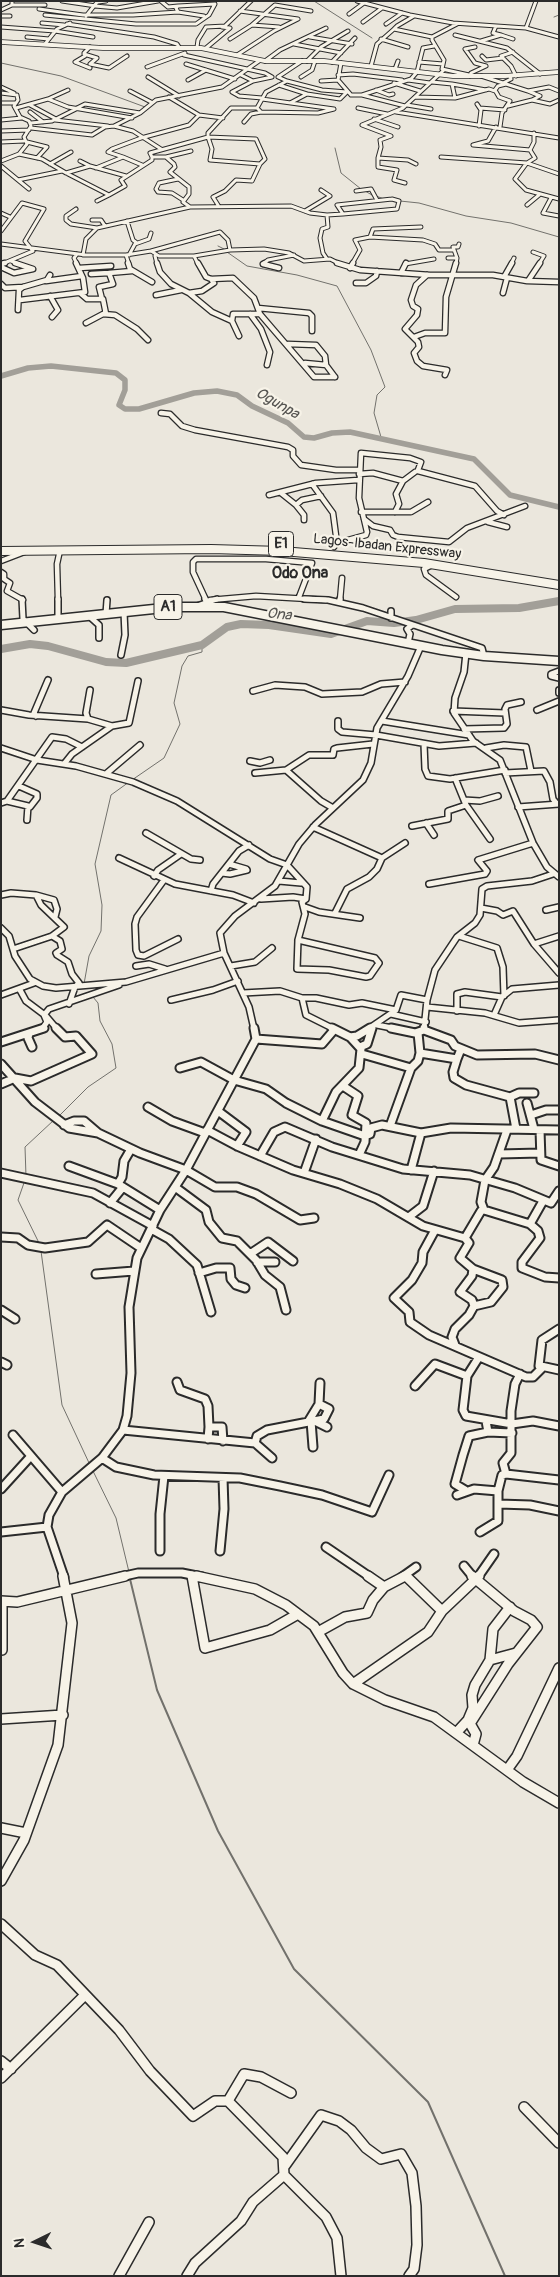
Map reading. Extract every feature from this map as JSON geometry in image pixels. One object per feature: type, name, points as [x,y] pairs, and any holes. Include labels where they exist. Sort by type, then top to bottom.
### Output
[{"type":"highway","name":"Lagos-Ibadan Expressway","points":[[1,544],[231,542],[336,545],[444,558],[559,578]]},
{"type":"highway","name":"Lagos-Ibadan Expressway","points":[[1,551],[250,550],[353,556],[434,564],[559,585]]},
{"type":"highway","name":"A1","points":[[1,625],[197,606],[244,610],[422,646],[484,656],[559,661]]},
{"type":"street","points":[[62,1],[97,4],[113,8],[159,1],[168,7],[188,3],[215,4],[210,13],[209,22]]},
{"type":"street","points":[[45,44],[56,31],[66,24],[83,19],[97,4],[106,1]]},
{"type":"street","points":[[140,1],[144,4]]},
{"type":"street","points":[[222,26],[252,1]]},
{"type":"street","points":[[230,39],[252,25],[262,14],[281,1]]},
{"type":"street","points":[[357,1],[402,14],[457,24],[526,28],[559,37]]},
{"type":"street","points":[[526,28],[525,26],[536,1]]},
{"type":"street","points":[[1,10],[12,3],[45,5]]},
{"type":"street","points":[[349,14],[364,3]]},
{"type":"street","points":[[237,55],[280,28],[311,12],[275,5]]},
{"type":"street","points":[[178,6],[176,8],[178,12]]},
{"type":"street","points":[[363,22],[382,8]]},
{"type":"street","points":[[39,9],[87,15],[178,12],[204,16]]},
{"type":"street","points":[[240,11],[302,17]]},
{"type":"street","points":[[45,15],[136,24],[196,24],[210,13]]},
{"type":"street","points":[[386,24],[402,14]]},
{"type":"street","points":[[1,16],[10,16]]},
{"type":"street","points":[[371,66],[377,44],[381,39],[414,16]]},
{"type":"street","points":[[42,23],[66,24],[159,38],[177,44],[179,47]]},
{"type":"street","points":[[396,27],[434,37],[453,28],[457,24]]},
{"type":"street","points":[[252,25],[280,28]]},
{"type":"street","points":[[197,47],[200,36],[206,27],[222,26],[230,28],[206,48]]},
{"type":"street","points":[[496,26],[493,32],[513,39]]},
{"type":"street","points":[[1,27],[56,31],[93,37]]},
{"type":"street","points":[[265,62],[275,53],[326,28]]},
{"type":"street","points":[[278,77],[305,61],[330,41],[348,31]]},
{"type":"street","points":[[455,35],[507,48],[540,74]]},
{"type":"street","points":[[480,42],[501,35]]},
{"type":"street","points":[[200,36],[216,39]]},
{"type":"street","points":[[308,37],[352,44]]},
{"type":"street","points":[[434,37],[434,46],[442,56],[442,69],[444,70]]},
{"type":"street","points":[[27,38],[49,39]]},
{"type":"street","points":[[332,62],[352,44],[355,38]]},
{"type":"street","points":[[381,39],[408,47]]},
{"type":"street","points":[[400,44],[406,39]]},
{"type":"street","points":[[1,42],[90,47],[197,47],[265,62],[332,62],[440,75],[516,76],[559,72]]},
{"type":"street","points":[[293,44],[342,53]]},
{"type":"street","points":[[341,63],[338,77],[347,92],[353,96],[362,95],[405,80],[417,72],[423,48],[434,46]]},
{"type":"street","points":[[90,47],[84,54],[85,56],[75,62],[90,68]]},
{"type":"street","points":[[184,55],[187,47]]},
{"type":"street","points":[[444,70],[470,76],[486,67],[475,63],[464,49],[475,47]]},
{"type":"street","points":[[513,52],[501,54],[515,71],[516,76]]},
{"type":"street","points":[[84,54],[97,58],[90,64],[109,68],[127,56]]},
{"type":"street","points":[[147,66],[184,55],[265,73],[322,90],[347,92]]},
{"type":"street","points":[[482,56],[486,60],[503,58]]},
{"type":"street","points":[[114,126],[140,113],[151,102],[218,88],[235,79],[259,61]]},
{"type":"street","points":[[301,77],[312,70],[315,61]]},
{"type":"street","points":[[395,69],[398,61]]},
{"type":"street","points":[[419,62],[443,64]]},
{"type":"street","points":[[186,64],[235,79]]},
{"type":"street","points":[[188,80],[206,70]]},
{"type":"street","points":[[405,183],[394,180],[397,170],[378,167],[381,147],[380,140],[392,136],[361,125],[396,112],[444,70]]},
{"type":"street","points":[[321,80],[353,74],[462,84],[495,91],[499,97],[509,100],[508,106],[502,113],[498,127],[488,141],[473,145],[530,150]]},
{"type":"street","points":[[241,75],[253,82]]},
{"type":"street","points":[[244,122],[251,114],[261,112],[326,113],[334,108],[239,96],[232,92],[272,76]]},
{"type":"street","points":[[368,81],[374,76]]},
{"type":"street","points":[[481,76],[540,96],[508,106]]},
{"type":"street","points":[[415,96],[455,98],[504,84],[511,79],[510,76]]},
{"type":"street","points":[[148,77],[179,96]]},
{"type":"street","points":[[257,108],[266,92],[287,81]]},
{"type":"street","points":[[394,83],[420,91]]},
{"type":"street","points":[[452,84],[455,98]]},
{"type":"street","points":[[279,85],[306,94],[340,99],[347,92]]},
{"type":"street","points":[[495,91],[498,86]]},
{"type":"street","points":[[1,87],[14,93],[18,100],[16,108],[22,118],[31,123],[55,119],[85,104],[140,113]]},
{"type":"street","points":[[528,91],[549,87],[559,91]]},
{"type":"street","points":[[16,108],[48,99],[68,90]]},
{"type":"street","points":[[376,90],[389,95],[393,94]]},
{"type":"street","points":[[130,91],[151,102]]},
{"type":"street","points":[[1,93],[14,93]]},
{"type":"street","points":[[290,103],[306,94]]},
{"type":"street","points":[[362,95],[406,105],[430,108]]},
{"type":"street","points":[[169,97],[199,115],[223,118]]},
{"type":"street","points":[[48,99],[77,108],[132,118]]},
{"type":"street","points":[[532,100],[550,104],[558,100]]},
{"type":"street","points":[[1,103],[16,103]]},
{"type":"street","points":[[30,105],[55,119],[114,126],[132,131],[161,149]]},
{"type":"street","points":[[479,126],[479,106],[505,110]]},
{"type":"street","points":[[260,164],[210,160],[212,149],[208,133],[231,108],[257,108],[261,112]]},
{"type":"street","points":[[358,108],[388,114]]},
{"type":"street","points":[[30,112],[43,122]]},
{"type":"street","points":[[396,112],[559,138]]},
{"type":"street","points":[[142,165],[108,152],[145,138],[189,125],[199,115]]},
{"type":"street","points":[[1,120],[22,118]]},
{"type":"street","points":[[374,119],[398,127]]},
{"type":"street","points":[[1,161],[19,154],[27,144],[26,141],[31,123]]},
{"type":"street","points":[[1,131],[30,129],[92,135],[108,126]]},
{"type":"street","points":[[530,150],[534,142],[534,133]]},
{"type":"street","points":[[97,201],[125,186],[120,180],[152,160],[150,152],[208,137],[256,139],[266,159],[260,164],[252,182],[236,180],[225,191],[213,197],[218,205]]},
{"type":"street","points":[[1,142],[26,141],[46,146],[37,158]]},
{"type":"street","points":[[152,156],[166,157],[191,152],[185,142]]},
{"type":"street","points":[[530,150],[535,158],[526,163],[515,179],[524,188],[539,195],[559,199]]},
{"type":"street","points":[[50,164],[71,152]]},
{"type":"street","points":[[19,154],[37,158],[108,195]]},
{"type":"street","points":[[96,168],[122,157]]},
{"type":"street","points":[[166,157],[175,167],[170,172],[186,183],[190,190],[183,200]]},
{"type":"street","points":[[441,157],[526,163],[559,174]]},
{"type":"street","points":[[378,158],[408,160],[416,164]]},
{"type":"street","points":[[80,161],[96,168],[126,176]]},
{"type":"street","points":[[1,166],[29,189]]},
{"type":"street","points":[[18,180],[90,166]]},
{"type":"street","points":[[177,178],[167,180],[155,186],[158,192],[172,193],[190,207]]},
{"type":"street","points":[[305,211],[330,196],[321,190]]},
{"type":"street","points":[[356,191],[371,190],[377,200]]},
{"type":"street","points":[[527,204],[539,195]]},
{"type":"street","points":[[551,198],[543,213],[559,216]]},
{"type":"street","points":[[76,209],[66,216],[66,220],[71,224],[97,228],[190,207],[218,205],[291,206],[305,211],[328,215],[343,214],[397,210],[399,205],[397,200],[340,203],[337,205],[343,214]]},
{"type":"street","points":[[1,231],[22,203],[44,209],[25,240],[32,249]]},
{"type":"street","points":[[1,213],[10,217]]},
{"type":"street","points":[[327,259],[323,253],[320,238],[322,229],[328,227],[328,215]]},
{"type":"street","points":[[92,220],[101,220],[105,226]]},
{"type":"street","points":[[126,221],[133,240],[137,243]]},
{"type":"street","points":[[370,238],[373,229],[377,227],[421,227]]},
{"type":"street","points":[[83,255],[86,239],[97,228]]},
{"type":"street","points":[[1,244],[83,255],[127,255],[151,251],[220,232],[228,240],[230,250]]},
{"type":"street","points":[[127,255],[137,243],[149,239],[152,233]]},
{"type":"street","points":[[350,268],[360,250],[355,240],[370,238],[423,240],[435,244],[439,250],[452,250],[453,247],[458,248],[459,244]]},
{"type":"street","points":[[1,266],[27,255],[33,251],[32,249]]},
{"type":"street","points":[[155,256],[194,256],[230,250],[264,249],[295,255],[308,262],[327,259],[350,268],[427,275],[485,275],[528,281],[559,282]]},
{"type":"street","points":[[414,337],[425,333],[445,332],[446,297],[453,276],[456,258],[452,250]]},
{"type":"street","points":[[151,251],[155,256],[160,272],[171,284],[189,293],[212,312],[232,321]]},
{"type":"street","points":[[528,281],[544,256],[533,252]]},
{"type":"street","points":[[20,300],[80,293],[85,290],[82,276],[74,258],[77,254]]},
{"type":"street","points":[[127,255],[132,271]]},
{"type":"street","points":[[280,268],[263,264],[268,260],[295,255]]},
{"type":"street","points":[[189,293],[202,291],[214,283],[206,277],[194,256]]},
{"type":"street","points":[[448,258],[456,258]]},
{"type":"street","points":[[503,293],[505,278],[514,258]]},
{"type":"street","points":[[419,260],[420,267]]},
{"type":"street","points":[[401,273],[406,262],[434,260]]},
{"type":"street","points":[[1,266],[14,273],[33,269],[11,262]]},
{"type":"street","points":[[79,268],[111,266]]},
{"type":"street","points":[[91,274],[132,271],[152,282]]},
{"type":"street","points":[[356,283],[366,283],[376,276],[377,271]]},
{"type":"street","points":[[106,314],[99,287],[114,284],[109,273]]},
{"type":"street","points":[[46,280],[50,275]]},
{"type":"street","points":[[427,275],[416,285],[411,300],[418,311],[405,329],[414,337],[418,344],[414,353],[418,361],[423,366],[447,370],[445,375]]},
{"type":"street","points":[[1,284],[5,288],[23,287],[46,280],[82,276]]},
{"type":"street","points":[[210,279],[233,278],[254,298],[260,314],[317,378],[335,377],[326,365],[325,356],[314,344],[288,344]]},
{"type":"street","points":[[18,310],[19,290],[23,287]]},
{"type":"street","points":[[156,295],[181,290]]},
{"type":"street","points":[[80,293],[87,299],[102,298]]},
{"type":"street","points":[[50,296],[58,310],[52,317]]},
{"type":"street","points":[[258,308],[309,313],[312,316],[312,331]]},
{"type":"street","points":[[86,323],[106,314],[115,315],[130,323],[148,340]]},
{"type":"street","points":[[238,336],[232,321],[233,314],[260,314]]},
{"type":"street","points":[[250,314],[261,329],[268,346],[270,352],[267,365]]},
{"type":"street","points":[[304,363],[326,365]]},
{"type":"street","points":[[161,413],[170,414],[182,426],[195,430],[288,447],[293,450],[293,456],[301,465],[373,473],[403,481]]},
{"type":"street","points":[[312,484],[330,506],[333,513],[336,545],[366,535],[358,480],[363,452],[410,458],[422,462],[416,471],[403,481],[396,494],[399,504],[395,512]]},
{"type":"street","points":[[416,471],[475,486],[497,511],[504,515]]},
{"type":"street","points":[[269,495],[334,480],[358,480]]},
{"type":"street","points":[[281,493],[296,505],[304,515],[304,520]]},
{"type":"street","points":[[296,505],[302,500],[321,496]]},
{"type":"street","points":[[362,512],[411,512],[428,502]]},
{"type":"street","points":[[363,519],[373,526],[390,530],[393,536],[398,538],[426,538],[449,542],[467,528],[525,506]]},
{"type":"street","points":[[487,521],[507,527]]},
{"type":"street","points":[[426,538],[432,531]]},
{"type":"street","points":[[58,619],[57,564],[60,550]]},
{"type":"street","points":[[250,550],[250,559]]},
{"type":"street","points":[[1,561],[27,551]]},
{"type":"street","points":[[206,601],[193,572],[194,561],[250,559],[312,563],[302,594],[299,597]]},
{"type":"street","points":[[434,564],[424,569],[426,575],[456,597]]},
{"type":"street","points":[[1,572],[4,574],[4,579],[10,583],[7,591],[23,599],[22,616],[25,623],[34,630]]},
{"type":"street","points":[[340,602],[342,578]]},
{"type":"street","points":[[197,606],[206,601],[256,596],[299,597],[340,602],[482,648],[484,656]]},
{"type":"street","points":[[106,614],[107,600]]},
{"type":"street","points":[[391,610],[393,619]]},
{"type":"street","points":[[121,654],[125,636],[124,612]]},
{"type":"street","points":[[89,616],[99,625],[98,638]]},
{"type":"street","points":[[408,643],[410,634],[407,629],[411,626]]},
{"type":"street","points":[[1,1881],[26,1834],[58,1745],[63,1715],[72,1622],[67,1588],[47,1527],[53,1504],[62,1492],[87,1468],[99,1460],[123,1430],[127,1416],[131,1374],[129,1307],[134,1271],[141,1248],[160,1210],[186,1170],[256,1039],[243,993],[224,953],[220,933],[231,919],[261,899],[279,881],[299,844],[313,827],[366,776],[371,763],[373,744],[382,721],[405,682],[422,646]]},
{"type":"street","points":[[466,653],[464,672],[455,698],[453,711],[464,729],[476,743],[486,748],[500,760],[533,843],[553,874],[559,878]]},
{"type":"street","points":[[559,671],[551,674],[559,678]]},
{"type":"street","points":[[36,716],[34,713],[48,680]]},
{"type":"street","points":[[64,763],[82,746],[112,726],[129,723],[138,681]]},
{"type":"street","points":[[253,691],[276,685],[305,687],[322,694],[362,692],[381,684],[405,682]]},
{"type":"street","points":[[88,719],[86,713],[90,690]]},
{"type":"street","points":[[464,729],[504,728],[507,724],[505,713],[507,705],[521,702]]},
{"type":"street","points":[[537,710],[559,702]]},
{"type":"street","points":[[1,710],[36,716],[88,719],[112,726]]},
{"type":"street","points":[[453,711],[505,713]]},
{"type":"street","points":[[338,721],[338,730],[342,732],[376,735],[439,746],[476,743]]},
{"type":"street","points":[[382,721],[469,735]]},
{"type":"street","points":[[4,802],[19,786],[52,737],[66,739],[82,746]]},
{"type":"street","points":[[255,773],[286,770],[309,755],[333,755],[334,749],[337,748],[373,744]]},
{"type":"street","points":[[424,744],[425,769],[428,776],[439,779],[505,772],[545,771],[550,782],[553,799],[558,804]]},
{"type":"street","points":[[106,773],[140,745]]},
{"type":"street","points":[[486,748],[504,745],[526,747],[531,772]]},
{"type":"street","points":[[1,748],[37,760],[64,763],[131,781],[197,812],[270,859],[286,865],[301,884]]},
{"type":"street","points":[[250,761],[260,763],[270,760]]},
{"type":"street","points":[[260,763],[259,768],[265,771]]},
{"type":"street","points":[[286,770],[321,802],[333,808]]},
{"type":"street","points":[[455,778],[465,802],[490,839]]},
{"type":"street","points":[[19,786],[37,794],[37,798],[30,807],[27,820]]},
{"type":"street","points":[[412,826],[448,819],[448,811],[465,802],[498,796]]},
{"type":"street","points":[[4,802],[30,807]]},
{"type":"street","points":[[518,807],[558,804]]},
{"type":"street","points":[[426,823],[434,835]]},
{"type":"street","points":[[313,827],[382,858]]},
{"type":"street","points":[[146,833],[181,854],[195,861],[200,860]]},
{"type":"street","points":[[335,913],[347,889],[369,877],[377,869],[382,858],[405,843]]},
{"type":"street","points":[[428,884],[485,874],[487,871],[478,860],[513,851],[533,843]]},
{"type":"street","points":[[211,891],[213,884],[228,864],[239,851],[249,845]]},
{"type":"street","points":[[154,876],[158,870],[181,854]]},
{"type":"street","points":[[119,858],[164,880],[233,895],[254,903]]},
{"type":"street","points":[[222,873],[230,874],[247,870],[228,864]]},
{"type":"street","points":[[390,1126],[411,1068],[418,1061],[421,1031],[426,1022],[427,1003],[435,970],[459,936],[475,923],[481,908],[480,893],[487,886],[532,880],[553,874]]},
{"type":"street","points":[[164,880],[137,917],[135,924],[136,950],[138,955],[144,956],[178,939]]},
{"type":"street","points":[[279,881],[301,884],[307,887],[306,899],[302,902],[305,907],[305,914],[298,940],[296,968],[298,970],[329,970],[366,977],[370,976],[379,963],[375,958],[298,940]]},
{"type":"street","points":[[1,895],[11,892],[36,895],[54,900],[57,909],[55,917]]},
{"type":"street","points":[[13,949],[52,936],[64,926],[42,905],[36,895]]},
{"type":"street","points":[[261,899],[272,900],[293,897],[306,899]]},
{"type":"street","points":[[305,907],[319,912],[360,918]]},
{"type":"street","points":[[546,910],[559,907]]},
{"type":"street","points":[[481,908],[497,911],[503,915],[513,911],[534,944],[559,973]]},
{"type":"street","points":[[1,928],[9,936],[13,949],[34,983]]},
{"type":"street","points":[[52,936],[60,940],[62,949],[56,953],[57,955],[68,962],[72,974],[78,979],[79,983],[75,987],[69,1004]]},
{"type":"street","points":[[459,936],[496,948],[504,979],[503,996],[494,1015]]},
{"type":"street","points":[[534,944],[559,936]]},
{"type":"street","points":[[231,966],[255,962],[272,948]]},
{"type":"street","points":[[1,1042],[30,1033],[46,1025],[46,1016],[49,1010],[126,982],[165,970],[190,965],[224,953]]},
{"type":"street","points":[[136,966],[149,964],[165,970]]},
{"type":"street","points":[[504,979],[512,988]]},
{"type":"street","points":[[171,1000],[213,990],[238,981]]},
{"type":"street","points":[[1,995],[20,990],[34,983],[56,988],[95,983],[126,982]]},
{"type":"street","points":[[456,1011],[456,994],[465,992],[503,996],[512,988],[559,985]]},
{"type":"street","points":[[1,1084],[14,1078],[31,1081],[92,1054],[76,1036],[65,1037],[61,1034],[46,1016],[26,1001],[20,990]]},
{"type":"street","points":[[243,993],[280,991],[302,998],[316,998],[349,1005],[362,1003],[426,1022]]},
{"type":"street","points":[[350,1037],[357,1036],[394,1012],[401,995],[456,1011],[494,1015],[519,1023],[559,1020]]},
{"type":"street","points":[[302,998],[306,1015],[350,1037],[361,1051],[411,1068]]},
{"type":"street","points":[[374,1026],[421,1031],[451,1040],[461,1050],[477,1055],[535,1054],[559,1060]]},
{"type":"street","points":[[322,1121],[330,1102],[359,1068],[361,1051],[374,1026]]},
{"type":"street","points":[[256,1039],[322,1044],[334,1030]]},
{"type":"street","points":[[30,1033],[28,1038],[32,1047]]},
{"type":"street","points":[[461,1050],[453,1072],[456,1080],[472,1088],[510,1097],[519,1094],[534,1094]]},
{"type":"street","points":[[420,1053],[457,1059]]},
{"type":"street","points":[[180,1068],[201,1062],[234,1080],[266,1089],[286,1103],[322,1121],[365,1136]]},
{"type":"street","points":[[1,1064],[35,1102],[64,1125],[80,1131],[98,1133]]},
{"type":"street","points":[[343,1086],[358,1096],[352,1115],[365,1122],[365,1136],[359,1154]]},
{"type":"street","points":[[510,1097],[516,1129]]},
{"type":"street","points":[[528,1103],[537,1130],[541,1160],[559,1166]]},
{"type":"street","points":[[148,1107],[172,1121],[206,1132],[260,1156],[377,1199],[410,1216],[423,1226],[466,1238],[469,1243],[460,1258],[473,1269],[502,1280],[504,1287],[491,1302],[474,1306]]},
{"type":"street","points":[[531,1115],[546,1110],[559,1110]]},
{"type":"street","points":[[218,1111],[246,1132],[237,1146]]},
{"type":"street","points":[[64,1125],[74,1121],[84,1121],[98,1133],[131,1149],[186,1170],[215,1187],[237,1187],[256,1194],[300,1220],[314,1218]]},
{"type":"street","points":[[365,1136],[375,1126],[390,1126],[421,1133],[451,1128],[559,1130]]},
{"type":"street","points":[[260,1156],[274,1132],[281,1128],[294,1130],[332,1147],[359,1154],[371,1160],[411,1170],[470,1175],[515,1188],[543,1201],[552,1203],[559,1191]]},
{"type":"street","points":[[484,1210],[481,1202],[485,1180],[490,1175],[507,1130]]},
{"type":"street","points":[[411,1170],[421,1133]]},
{"type":"street","points":[[304,1173],[316,1139]]},
{"type":"street","points":[[110,1203],[121,1185],[124,1161],[131,1149]]},
{"type":"street","points":[[499,1154],[540,1153]]},
{"type":"street","points":[[70,1166],[121,1185],[160,1210]]},
{"type":"street","points":[[410,1216],[423,1206],[434,1171]]},
{"type":"street","points":[[1,1173],[41,1183],[79,1189],[110,1203],[152,1228],[169,1240],[197,1265],[211,1312]]},
{"type":"street","points":[[175,1187],[206,1210],[209,1222],[222,1238],[237,1241],[250,1254],[265,1275],[280,1287],[286,1310]]},
{"type":"street","points":[[530,1224],[543,1201]]},
{"type":"street","points":[[484,1210],[530,1224],[540,1235],[522,1262],[522,1268],[545,1277],[559,1278]]},
{"type":"street","points":[[466,1238],[481,1211],[484,1210]]},
{"type":"street","points":[[1,1236],[18,1238],[41,1248],[88,1242],[107,1225],[141,1248]]},
{"type":"street","points":[[435,1230],[423,1252],[422,1263],[412,1280],[394,1298],[409,1312],[410,1322],[429,1335],[520,1374],[533,1377],[543,1367],[539,1366]]},
{"type":"street","points":[[250,1254],[268,1242],[272,1243],[293,1261]]},
{"type":"street","points":[[256,1262],[275,1262]]},
{"type":"street","points":[[200,1273],[216,1268],[230,1268],[231,1279],[236,1285],[245,1288]]},
{"type":"street","points":[[440,1340],[452,1337],[459,1323],[469,1315],[474,1306],[472,1300],[460,1292],[472,1276],[473,1269]]},
{"type":"street","points":[[96,1274],[134,1271]]},
{"type":"street","points":[[1,1310],[14,1319]]},
{"type":"street","points":[[539,1366],[542,1340],[559,1329]]},
{"type":"street","points":[[452,1337],[456,1346]]},
{"type":"street","points":[[479,1357],[467,1376],[463,1410],[466,1416],[512,1424],[533,1421],[559,1426]]},
{"type":"street","points":[[415,1386],[435,1364],[467,1376]]},
{"type":"street","points":[[539,1366],[559,1370]]},
{"type":"street","points":[[506,1474],[503,1462],[511,1452],[515,1384],[520,1374]]},
{"type":"street","points":[[177,1382],[180,1390],[205,1399],[208,1406],[208,1439]]},
{"type":"street","points":[[313,1447],[311,1421],[319,1404],[320,1383]]},
{"type":"street","points":[[255,1443],[257,1436],[267,1430],[327,1416],[329,1409],[319,1404]]},
{"type":"street","points":[[311,1421],[327,1427]]},
{"type":"street","points":[[486,1421],[488,1432]]},
{"type":"street","points":[[209,1427],[222,1428],[224,1432],[223,1441]]},
{"type":"street","points":[[123,1430],[255,1443],[272,1458]]},
{"type":"street","points":[[465,1490],[455,1484],[469,1436],[488,1432],[512,1433]]},
{"type":"street","points":[[13,1435],[62,1492]]},
{"type":"street","points":[[1,1489],[31,1456]]},
{"type":"street","points":[[99,1460],[116,1467],[164,1476],[240,1478],[322,1495],[372,1512],[389,1475]]},
{"type":"street","points":[[480,1532],[498,1520],[498,1491],[502,1475],[559,1480]]},
{"type":"street","points":[[160,1551],[160,1514],[164,1476]]},
{"type":"street","points":[[220,1551],[224,1508],[223,1478]]},
{"type":"street","points":[[457,1495],[465,1490],[474,1489],[498,1491]]},
{"type":"street","points":[[499,1504],[530,1505],[559,1511]]},
{"type":"street","points":[[1,1532],[47,1527]]},
{"type":"street","points":[[326,1547],[384,1587]]},
{"type":"street","points":[[353,1684],[428,1632],[442,1611],[476,1581],[494,1554]]},
{"type":"street","points":[[457,1732],[469,1721],[516,1653],[537,1627],[531,1620],[510,1607],[476,1581],[464,1566]]},
{"type":"street","points":[[318,1632],[345,1617],[367,1613],[373,1600],[384,1587],[412,1573],[416,1567]]},
{"type":"street","points":[[2,1650],[2,1602],[17,1602],[67,1588],[138,1573],[166,1572],[256,1589],[306,1618],[318,1632],[343,1673],[353,1684],[378,1697],[434,1717],[507,1770],[559,1803]]},
{"type":"street","points":[[405,1575],[442,1611]]},
{"type":"street","points":[[192,1576],[194,1599],[204,1648],[262,1633],[298,1614]]},
{"type":"street","points":[[473,1745],[477,1737],[469,1721],[473,1708],[475,1685],[490,1660],[494,1629],[510,1607]]},
{"type":"street","points":[[490,1660],[494,1657],[516,1653]]},
{"type":"street","points":[[507,1770],[517,1756],[559,1668]]},
{"type":"street","points":[[1,1719],[63,1715]]},
{"type":"street","points":[[1,1828],[26,1834]]},
{"type":"street","points":[[1,1924],[35,1955],[56,1965],[119,2030],[150,2071],[193,2116],[216,2101],[228,2101],[280,2154],[283,2158],[284,2171],[326,2217],[337,2238],[341,2276]]},
{"type":"street","points":[[1,2078],[85,1995]]},
{"type":"street","points":[[1,2061],[11,2069]]},
{"type":"street","points":[[228,2101],[244,2074],[261,2077],[291,2093]]},
{"type":"street","points":[[524,2107],[559,2143]]},
{"type":"street","points":[[187,2276],[195,2263],[241,2221],[253,2202],[284,2171],[321,2115],[351,2130],[366,2148],[381,2159],[401,2154],[412,2173],[416,2206],[417,2245],[414,2270],[409,2276]]},
{"type":"street","points":[[119,2276],[150,2222]]},
{"type":"waterway","points":[[314,1],[372,38]]},
{"type":"waterway","points":[[554,17],[559,15]]},
{"type":"waterway","points":[[1,63],[61,76],[145,107]]},
{"type":"waterway","points":[[335,148],[341,173],[361,189]]},
{"type":"waterway","points":[[365,191],[372,195]]},
{"type":"waterway","points":[[376,196],[384,199]]},
{"type":"waterway","points":[[400,201],[419,203],[466,216],[511,223],[559,237]]},
{"type":"waterway","points":[[218,246],[224,249]]},
{"type":"waterway","points":[[227,252],[247,266],[297,275],[337,286],[371,350],[385,387],[377,395],[374,413],[381,437]]},
{"type":"waterway","name":"Ogunpa","points":[[1,376],[28,368],[51,366],[116,373],[125,380],[125,390],[119,405],[125,409],[139,409],[194,393],[217,391],[237,395],[252,406],[288,423],[304,437],[314,438],[332,433],[350,432],[474,459],[510,495],[559,507]]},
{"type":"waterway","name":"Ona","points":[[1,649],[30,644],[48,646],[106,662],[126,663],[202,645],[227,627],[241,624],[269,625],[331,634],[367,621],[394,623],[416,620],[455,609],[519,608],[559,601]]},
{"type":"waterway","points":[[132,780],[164,758],[180,724],[174,703],[182,666],[188,656],[202,652],[202,645]]},
{"type":"waterway","points":[[84,984],[89,956],[101,931],[102,905],[95,864],[111,795],[129,782]]},
{"type":"waterway","points":[[59,1116],[88,1087],[116,1068],[112,1044],[100,1021],[98,1003],[93,997]]},
{"type":"waterway","points":[[26,1176],[25,1147],[54,1120]]},
{"type":"waterway","points":[[25,1180],[18,1200],[39,1243]]},
{"type":"waterway","points":[[41,1251],[62,1405],[90,1465]]},
{"type":"waterway","points":[[93,1471],[116,1518],[129,1572]]},
{"type":"waterway","points":[[130,1579],[157,1690],[218,1831],[294,1969],[428,2102],[505,2276]]},
{"type":"district","name":"Odo Ona","points":[[300,574]]}]
